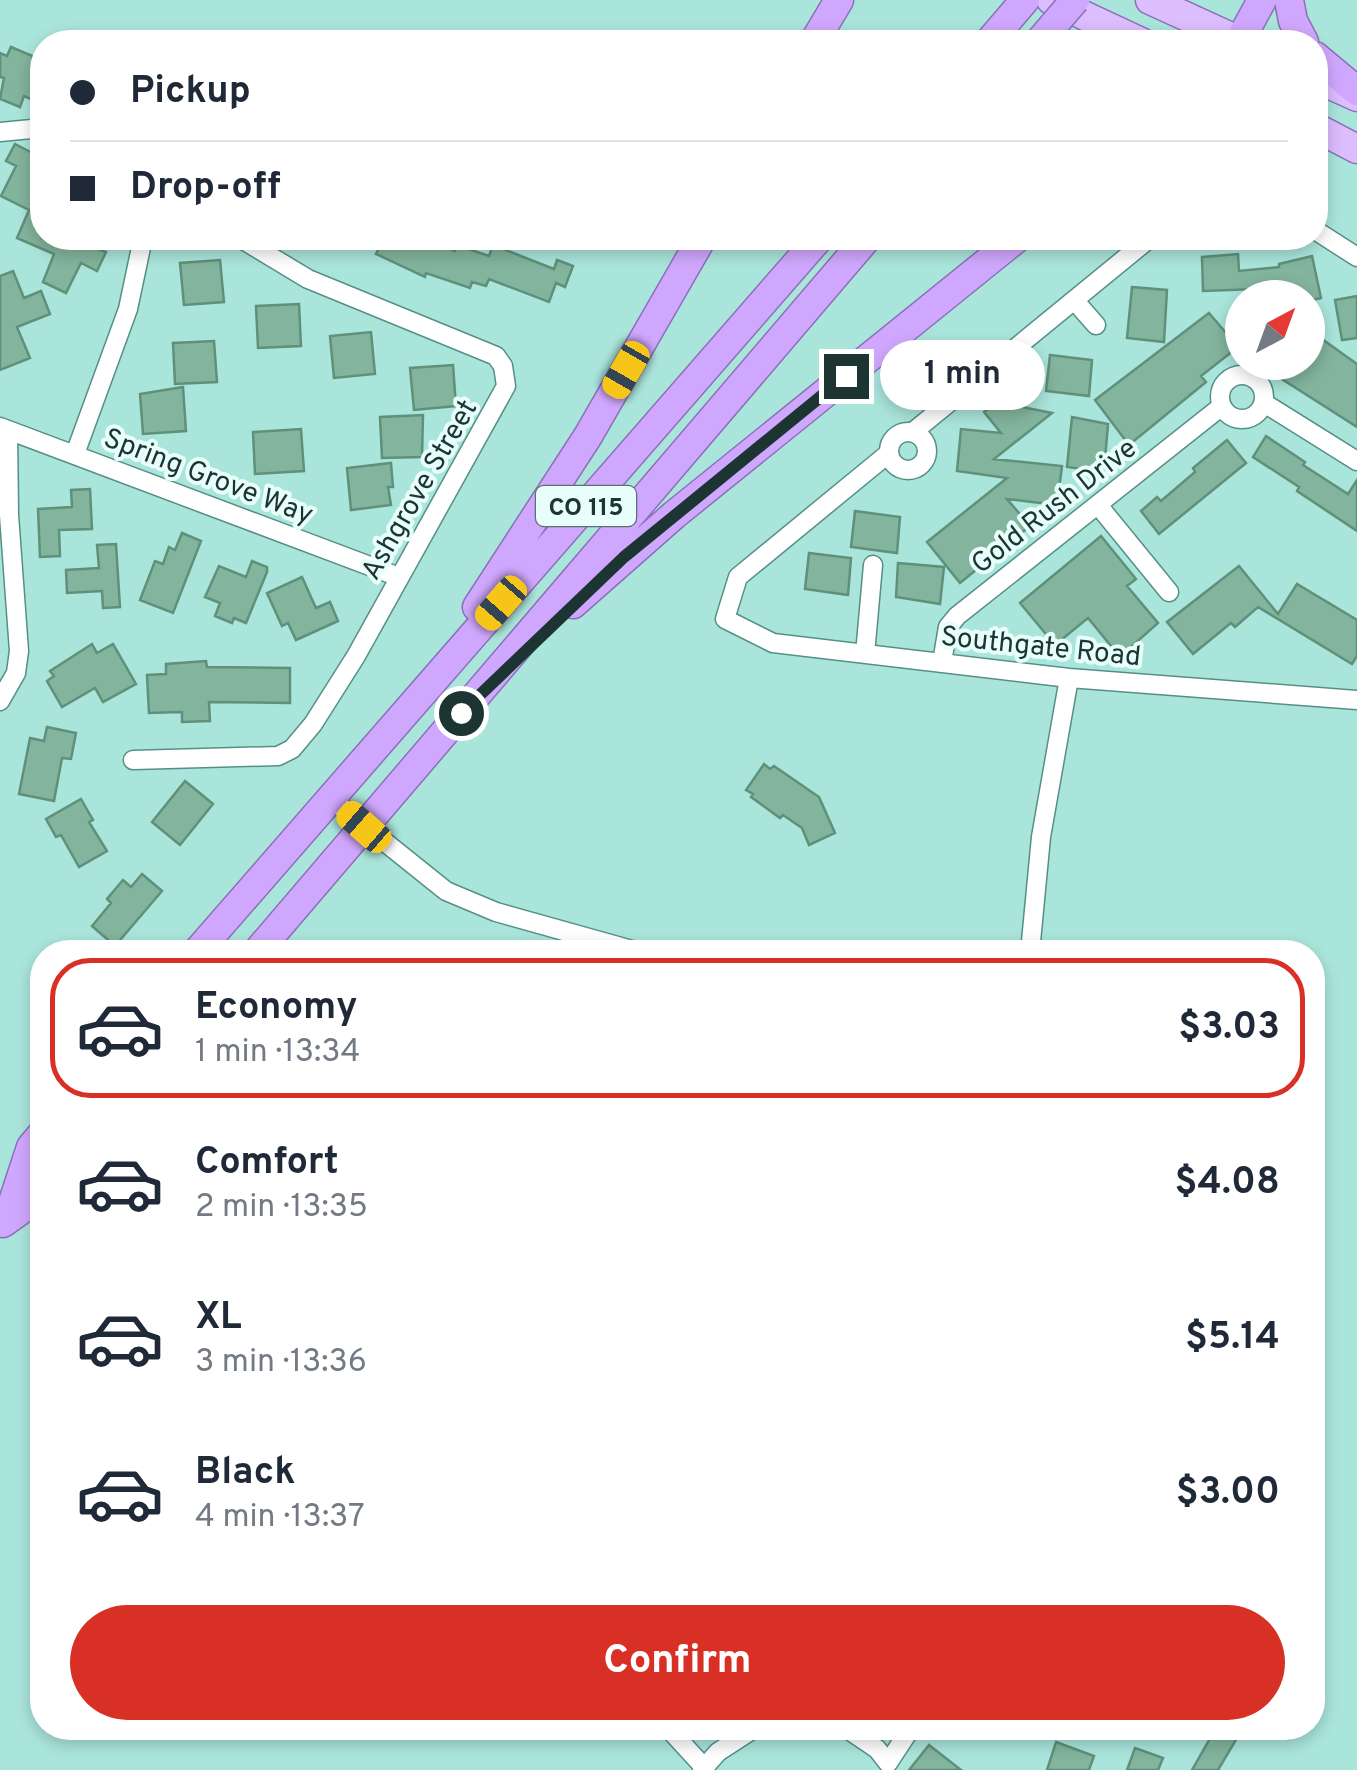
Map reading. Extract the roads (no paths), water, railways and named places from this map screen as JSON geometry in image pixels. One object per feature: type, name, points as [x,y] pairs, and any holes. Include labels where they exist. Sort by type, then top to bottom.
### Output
[{"type":"highway","points":[[999,30],[1025,0]]},
{"type":"highway","points":[[1050,30],[1075,0]]},
{"type":"highway","points":[[1246,30],[1262,0]]},
{"type":"highway","points":[[1289,0],[1298,30]]},
{"type":"highway","points":[[820,30],[833,5]]},
{"type":"highway","points":[[1328,68],[1357,94]]},
{"type":"highway","points":[[352,772],[488,592],[545,506],[695,250]]},
{"type":"highway","name":"CO 115","points":[[207,940],[809,250]]},
{"type":"highway","name":"CO 115","points":[[268,940],[857,250]]},
{"type":"highway","points":[[461,713],[624,557],[1002,250]]},
{"type":"highway","points":[[4,1222],[30,1150]]},
{"type":"highway","points":[[4,1222],[30,1204]]},
{"type":"main road","points":[[1050,0],[1115,30]]},
{"type":"main road","points":[[1150,0],[1214,30]]},
{"type":"main road","points":[[1328,83],[1357,94]]},
{"type":"main road","points":[[1328,133],[1357,149]]},
{"type":"street","points":[[0,132],[30,129]]},
{"type":"street","points":[[1328,238],[1357,256]]},
{"type":"street","points":[[76,454],[128,309],[140,250]]},
{"type":"street","name":"Ashgrove Street","points":[[133,760],[278,756],[292,749],[313,724],[356,656],[506,386],[504,366],[485,351],[308,279],[260,250]]},
{"type":"street","points":[[913,432],[926,445],[927,453],[921,465],[910,470],[900,468],[889,452],[899,434],[913,432],[1135,250]]},
{"type":"street","points":[[1074,300],[1096,325]]},
{"type":"street","points":[[1238,376],[1257,381],[1262,389],[1264,402],[1255,415],[1241,419],[1230,416],[1222,406],[1222,388],[1238,376]]},
{"type":"street","points":[[1264,402],[1357,461]]},
{"type":"street","name":"Gold Rush Drive","points":[[942,662],[948,627],[957,616],[1222,406]]},
{"type":"street","points":[[0,701],[16,673],[19,651],[4,428]]},
{"type":"street","name":"Spring Grove Way","points":[[4,428],[399,577]]},
{"type":"street","name":"Southgate Road","points":[[889,452],[738,576],[725,619],[773,644],[1070,678],[1357,700]]},
{"type":"street","points":[[1098,505],[1169,592]]},
{"type":"street","points":[[865,654],[873,565]]},
{"type":"street","points":[[1031,940],[1041,837],[1070,678]]},
{"type":"street","points":[[330,798],[434,883],[469,902],[596,940]]},
{"type":"street","points":[[678,1740],[703,1768],[736,1740]]},
{"type":"street","points":[[864,1740],[877,1749],[889,1766],[904,1740]]}]
